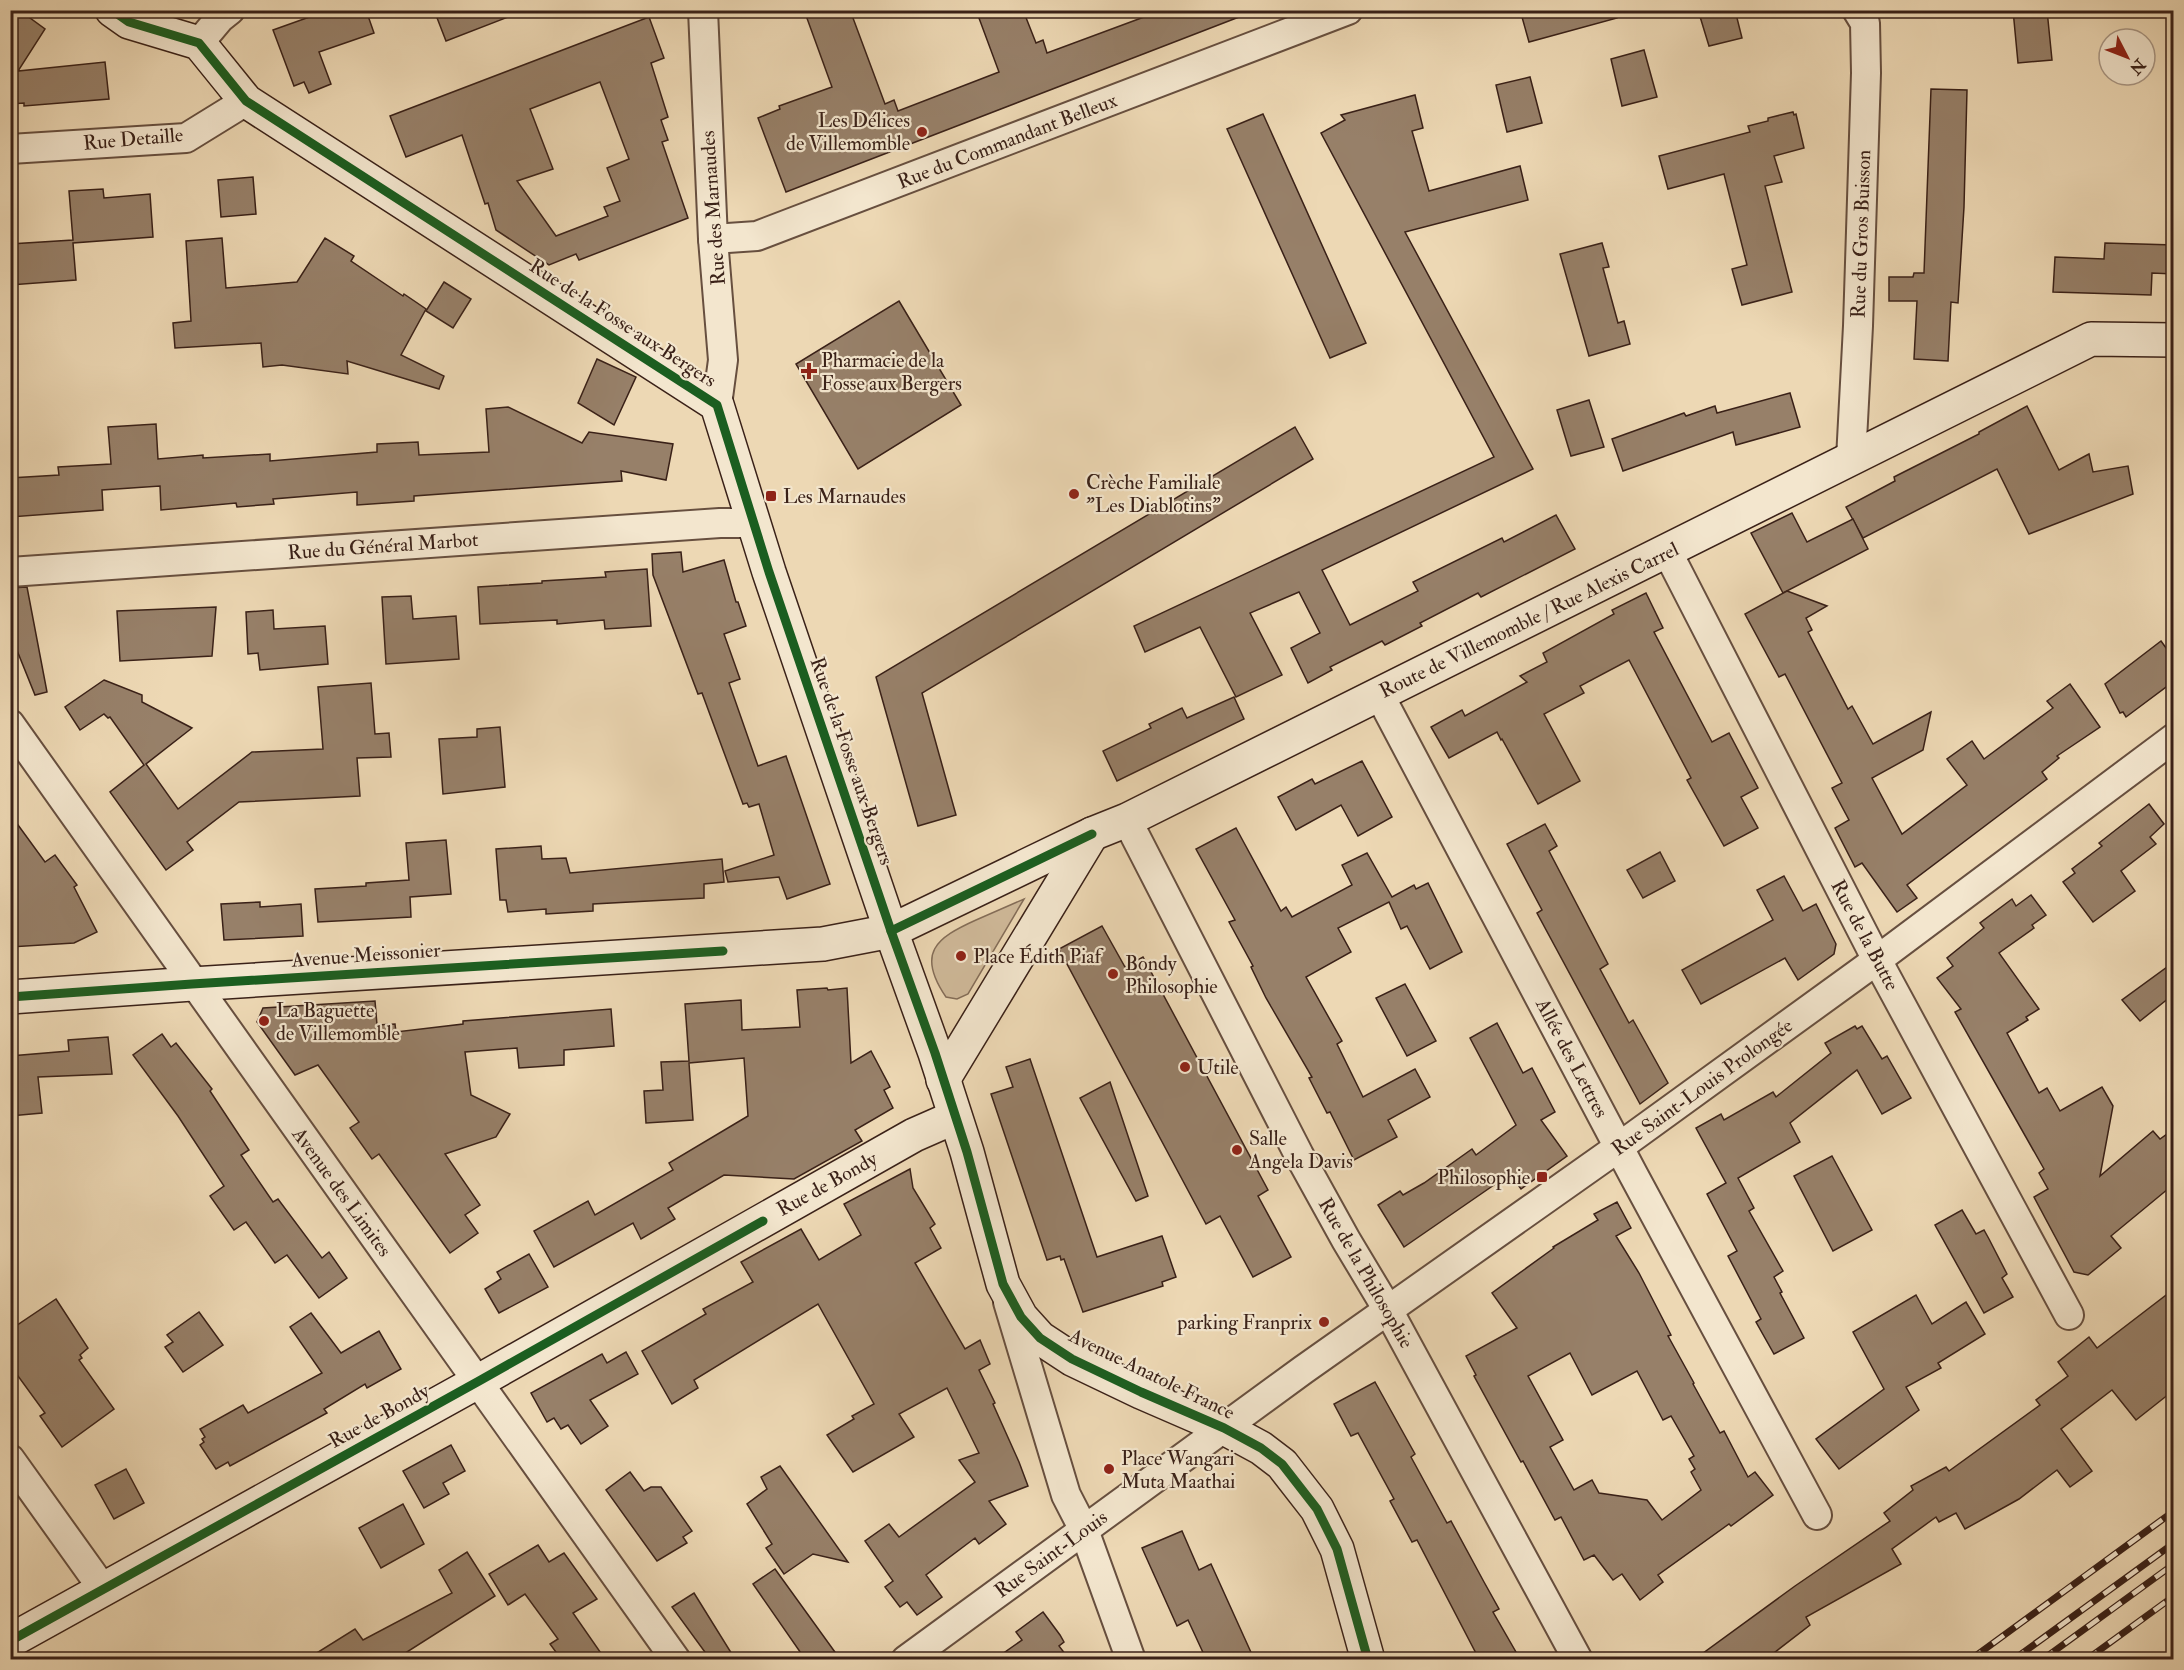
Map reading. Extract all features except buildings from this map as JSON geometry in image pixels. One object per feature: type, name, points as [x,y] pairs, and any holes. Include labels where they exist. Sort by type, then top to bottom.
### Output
[{"type":"street","points":[[112,10],[129,22],[199,43],[220,18],[230,10]]},
{"type":"street","name":"Rue des Marnaudes","points":[[703,10],[713,239],[723,360],[717,405]]},
{"type":"street","name":"Rue du Commandant Belleux","points":[[713,239],[757,236],[1348,10]]},
{"type":"street","name":"Rue du Gros Buisson","points":[[1851,459],[1858,326],[1866,73],[1864,23],[1857,10]]},
{"type":"street","name":"Rue de la Fosse aux Bergers","points":[[199,43],[246,101],[717,405],[769,572],[891,931]]},
{"type":"street","name":"Rue Detaille","points":[[10,149],[186,138],[246,101]]},
{"type":"street","name":"Route de Villemomble / Rue Alexis Carrel","points":[[891,931],[1092,834],[1127,820],[2091,339],[2174,340]]},
{"type":"street","name":"Rue du Général Marbot","points":[[10,572],[696,524],[755,523]]},
{"type":"street","name":"Rue de la Butte","points":[[1667,551],[1877,960],[2069,1315]]},
{"type":"street","name":"Allée des Lettres","points":[[1379,694],[1817,1515]]},
{"type":"street","name":"Avenue des Limites","points":[[10,724],[192,984],[479,1381],[676,1659]]},
{"type":"street","name":"Rue Saint-Louis Prolongée","points":[[1224,1428],[1877,960],[2174,738]]},
{"type":"street","name":"Rue de la Philosophie","points":[[1127,820],[1299,1155],[1388,1310],[1578,1659]]},
{"type":"street","points":[[943,1080],[1092,834]]},
{"type":"street","name":"Avenue Meissonier","points":[[10,998],[192,984],[823,944],[891,931]]},
{"type":"street","name":"Avenue Anatole France","points":[[891,931],[967,1152],[1065,1495],[1084,1530],[1131,1659]]},
{"type":"street","name":"Rue de Bondy","points":[[10,1641],[914,1136],[954,1117]]},
{"type":"street","name":"Avenue Anatole France","points":[[1003,1284],[1021,1317],[1040,1338],[1064,1353],[1141,1392],[1224,1428],[1282,1464],[1317,1509],[1336,1549],[1368,1659]]},
{"type":"street","name":"Rue Saint-Louis","points":[[906,1659],[1224,1428]]},
{"type":"street","points":[[10,1459],[103,1589]]},
{"type":"shaded area","name":"Place Édith Piaf","points":[[1024,899],[968,994],[957,999],[946,997],[932,969],[932,958],[941,941],[950,933]]},
{"type":"railway","points":[[1970,1660],[2174,1511]]},
{"type":"railway","points":[[2013,1660],[2174,1543]]},
{"type":"railway","points":[[2042,1660],[2174,1564]]},
{"type":"railway","points":[[2086,1660],[2174,1596]]},
{"type":"cycle path","points":[[112,10],[129,22],[199,43],[246,101],[717,405],[769,572],[935,1053],[967,1152],[1003,1284],[1021,1317],[1040,1338],[1072,1359],[1224,1428],[1261,1448],[1282,1464],[1317,1509],[1337,1549],[1368,1660]]},
{"type":"cycle path","points":[[891,931],[1092,834]]},
{"type":"cycle path","points":[[10,997],[723,951]]},
{"type":"cycle path","points":[[10,1641],[763,1221]]},
{"type":"place","name":"Les Délices de Villemomble","points":[[922,132]]},
{"type":"place","name":"Pharmacie de la Fosse aux Bergers","points":[[809,371]]},
{"type":"place","name":"Crèche Familiale \"Les Diablotins\"","points":[[1074,494]]},
{"type":"place","name":"Les Marnaudes","points":[[771,496]]},
{"type":"place","name":"Place Édith Piaf","points":[[961,956]]},
{"type":"place","name":"Bondy Philosophie","points":[[1113,974]]},
{"type":"place","name":"La Baguette de Villemomble","points":[[264,1021]]},
{"type":"place","name":"Utile","points":[[1185,1067]]},
{"type":"place","name":"Salle Angela Davis","points":[[1237,1150]]},
{"type":"place","name":"Philosophie","points":[[1542,1177]]},
{"type":"place","name":"parking Franprix","points":[[1324,1322]]},
{"type":"place","name":"Place Wangari Muta Maathai","points":[[1109,1469]]}]
